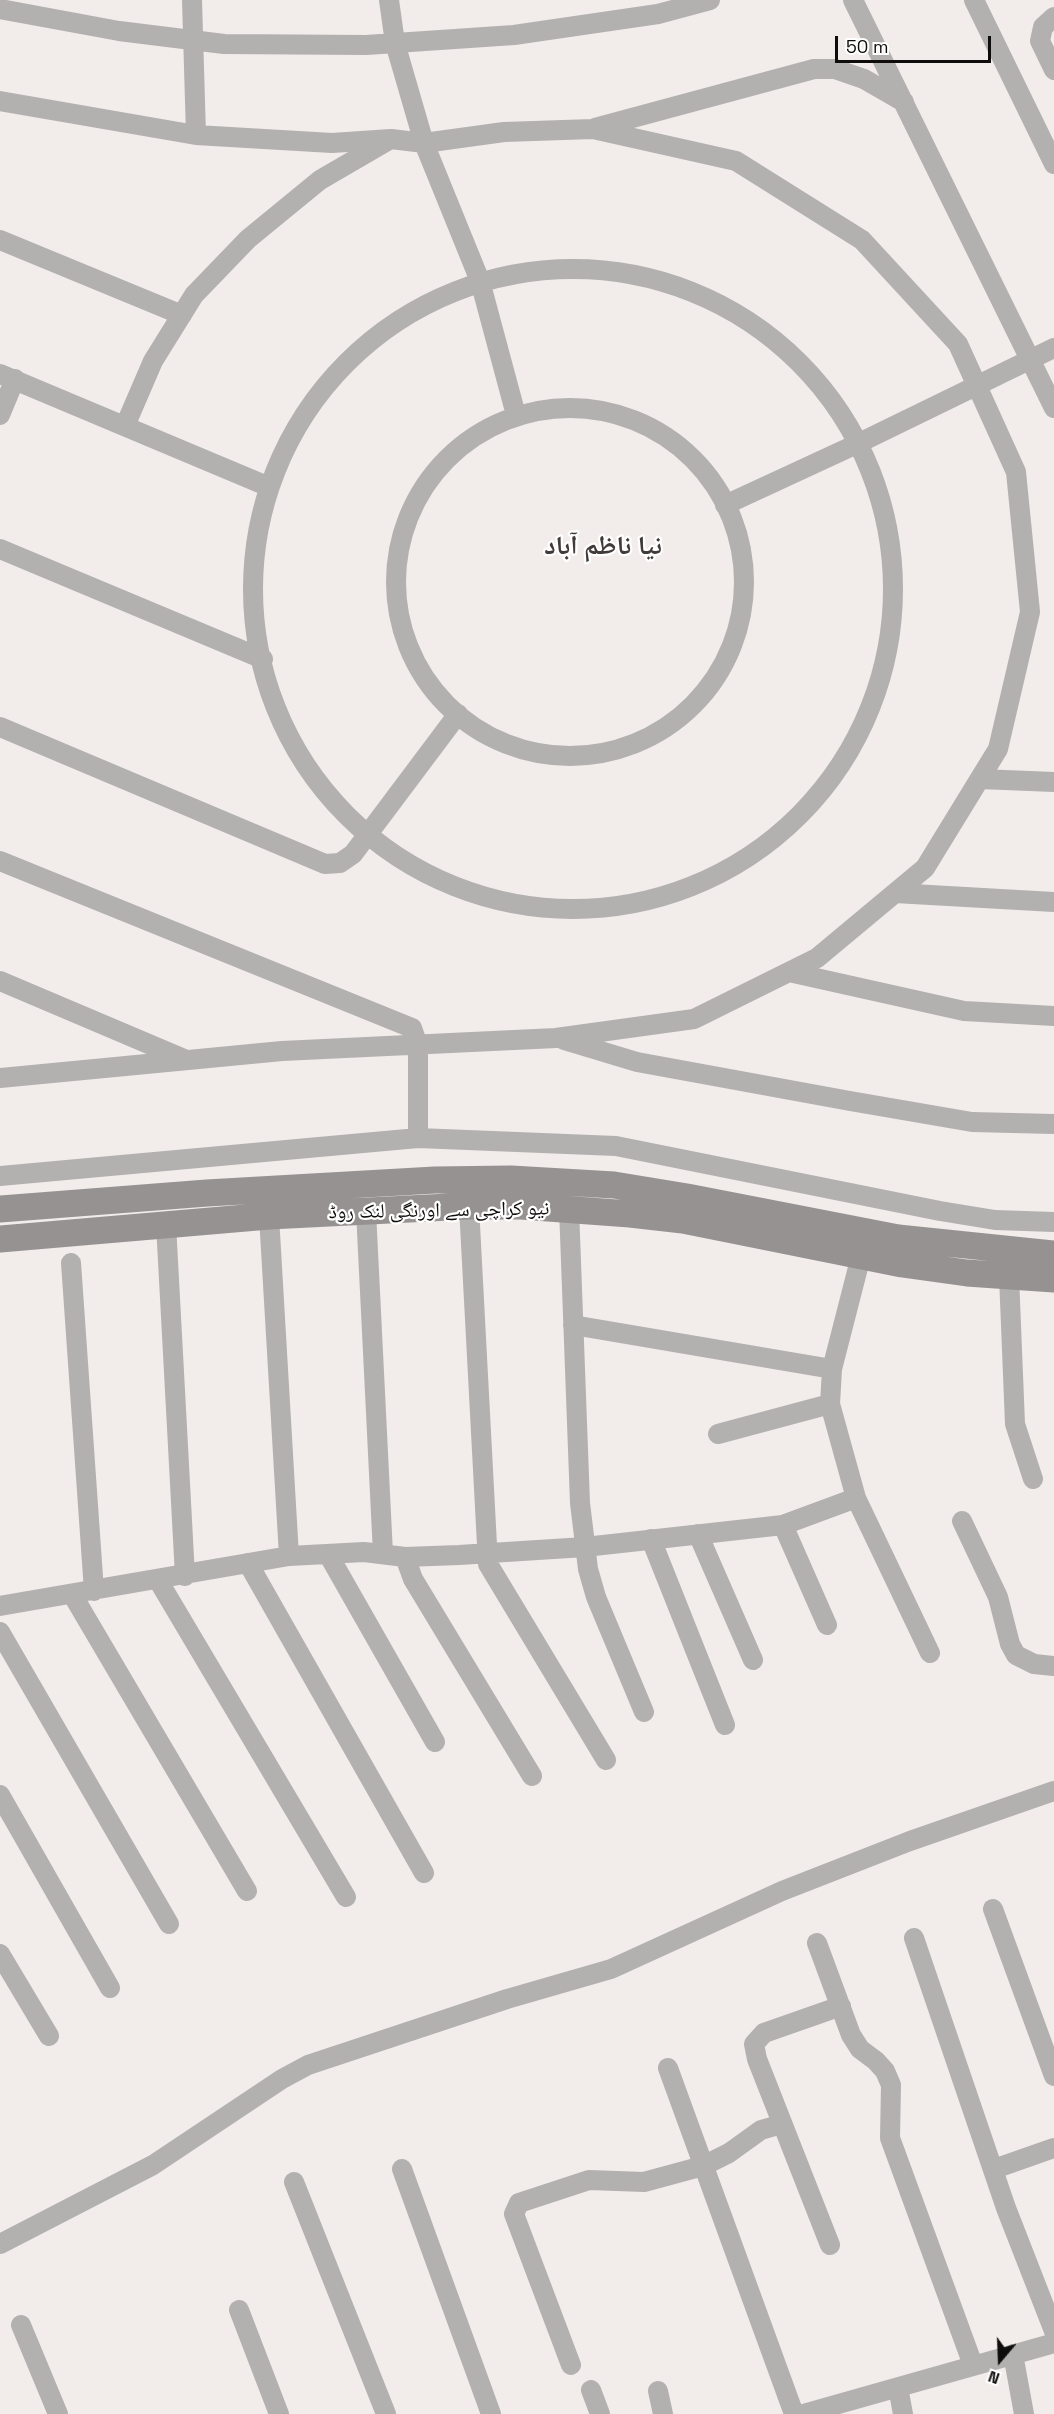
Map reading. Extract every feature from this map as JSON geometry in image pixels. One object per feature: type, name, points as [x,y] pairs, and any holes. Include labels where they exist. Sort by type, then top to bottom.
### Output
[{"type":"street","points":[[192,0],[196,135]]},
{"type":"street","points":[[389,0],[394,43],[424,143],[480,281],[516,415]]},
{"type":"street","points":[[0,9],[119,31],[224,44],[394,43],[514,35],[658,14],[710,0]]},
{"type":"street","points":[[853,0],[1032,358],[1054,408]]},
{"type":"street","points":[[974,0],[1054,164]]},
{"type":"street","points":[[1054,17],[1043,27],[1040,41],[1054,70]]},
{"type":"street","points":[[0,100],[196,135],[332,143],[391,139],[424,143],[504,132],[592,129],[814,69],[835,69],[864,79],[904,102]]},
{"type":"street","points":[[0,1078],[282,1051],[556,1038],[694,1019],[817,958],[925,868],[998,749],[1030,612],[1016,472],[958,344],[862,240],[736,161],[592,129]]},
{"type":"street","points":[[124,426],[153,361],[194,295],[257,232],[320,180],[391,139]]},
{"type":"street","points":[[0,240],[182,315]]},
{"type":"street","points":[[602,268],[703,294],[790,351],[855,433],[859,443],[891,531],[893,634],[862,733],[802,817],[717,878],[617,908],[509,904],[407,864],[325,794],[270,699],[250,593],[267,486],[318,391],[398,318],[480,281],[498,276],[602,268]]},
{"type":"street","points":[[725,505],[1054,348]]},
{"type":"street","points":[[0,415],[8,376],[267,486]]},
{"type":"street","points":[[572,407],[629,417],[679,445],[718,489],[725,505],[741,542],[745,600],[730,657],[697,704],[650,739],[594,756],[535,754],[481,733],[458,714],[436,695],[406,646],[394,591],[400,534],[425,482],[465,441],[516,415],[572,407]]},
{"type":"street","points":[[0,549],[263,659]]},
{"type":"street","points":[[0,727],[325,864],[340,863],[353,854],[458,714]]},
{"type":"street","points":[[980,779],[1054,782]]},
{"type":"street","points":[[0,861],[412,1028],[418,1045],[418,1138]]},
{"type":"street","points":[[895,893],[1054,902]]},
{"type":"street","points":[[789,972],[964,1011],[1054,1016]]},
{"type":"street","points":[[0,981],[187,1060]]},
{"type":"street","points":[[556,1038],[637,1062],[861,1103],[972,1122],[1054,1124]]},
{"type":"street","points":[[0,1176],[418,1138],[616,1146],[940,1211],[995,1220],[1054,1222]]},
{"type":"street","name":"نیو کراچی سے اورنگی لنک روڈ","points":[[0,1209],[207,1193],[435,1180],[511,1179],[614,1185],[898,1238],[1054,1254]]},
{"type":"street","points":[[435,1180],[436,1208]]},
{"type":"street","points":[[469,1206],[485,1553],[488,1564],[606,1760]]},
{"type":"street","name":"نیو کراچی سے اورنگی لنک روڈ","points":[[0,1239],[269,1216],[469,1206],[569,1208],[683,1220],[861,1256],[957,1272],[1054,1279]]},
{"type":"street","points":[[569,1208],[580,1503],[585,1547],[596,1597],[644,1712]]},
{"type":"street","points":[[366,1211],[383,1554]]},
{"type":"street","points":[[269,1216],[289,1556]]},
{"type":"street","points":[[166,1224],[185,1576]]},
{"type":"street","points":[[861,1256],[832,1369],[830,1404],[856,1498],[930,1653]]},
{"type":"street","points":[[71,1263],[94,1591]]},
{"type":"street","points":[[1009,1276],[1015,1424],[1033,1479]]},
{"type":"street","points":[[573,1325],[832,1369]]},
{"type":"street","points":[[718,1434],[830,1404]]},
{"type":"street","points":[[0,1606],[185,1576],[289,1556],[364,1552],[405,1557],[585,1547],[783,1525],[856,1498]]},
{"type":"street","points":[[962,1521],[998,1597],[1010,1644],[1016,1655],[1034,1664],[1054,1666]]},
{"type":"street","points":[[783,1525],[827,1625]]},
{"type":"street","points":[[698,1534],[753,1660]]},
{"type":"street","points":[[651,1539],[725,1725]]},
{"type":"street","points":[[328,1554],[435,1742]]},
{"type":"street","points":[[405,1557],[413,1579],[532,1776]]},
{"type":"street","points":[[248,1563],[424,1873]]},
{"type":"street","points":[[158,1580],[346,1897]]},
{"type":"street","points":[[72,1594],[247,1891]]},
{"type":"street","points":[[0,1632],[169,1924]]},
{"type":"street","points":[[0,2244],[153,2165],[282,2079],[308,2065],[507,1999],[611,1969],[782,1892],[910,1841],[1054,1791]]},
{"type":"street","points":[[0,1795],[110,1988]]},
{"type":"street","points":[[993,1909],[1054,2076]]},
{"type":"street","points":[[914,1938],[1006,2208],[1054,2331]]},
{"type":"street","points":[[818,1943],[851,2035],[860,2049],[885,2071],[891,2085],[890,2138],[973,2365]]},
{"type":"street","points":[[0,1954],[49,2036]]},
{"type":"street","points":[[830,2245],[757,2059],[754,2044],[764,2033],[840,2006]]},
{"type":"street","points":[[668,2068],[794,2414]]},
{"type":"street","points":[[571,2365],[513,2214],[519,2203],[589,2180],[644,2182],[704,2166],[729,2153],[761,2130],[782,2124]]},
{"type":"street","points":[[994,2169],[1054,2148]]},
{"type":"street","points":[[402,2169],[491,2414]]},
{"type":"street","points":[[294,2182],[386,2414]]},
{"type":"street","points":[[239,2310],[279,2414]]},
{"type":"street","points":[[21,2325],[58,2414]]},
{"type":"street","points":[[803,2414],[1054,2343]]},
{"type":"street","points":[[1013,2354],[1024,2414]]},
{"type":"street","points":[[898,2386],[903,2414]]},
{"type":"street","points":[[591,2390],[600,2414]]},
{"type":"street","points":[[658,2391],[663,2414]]},
{"type":"district","name":"نیا ناظم آباد","points":[[603,547]]}]
